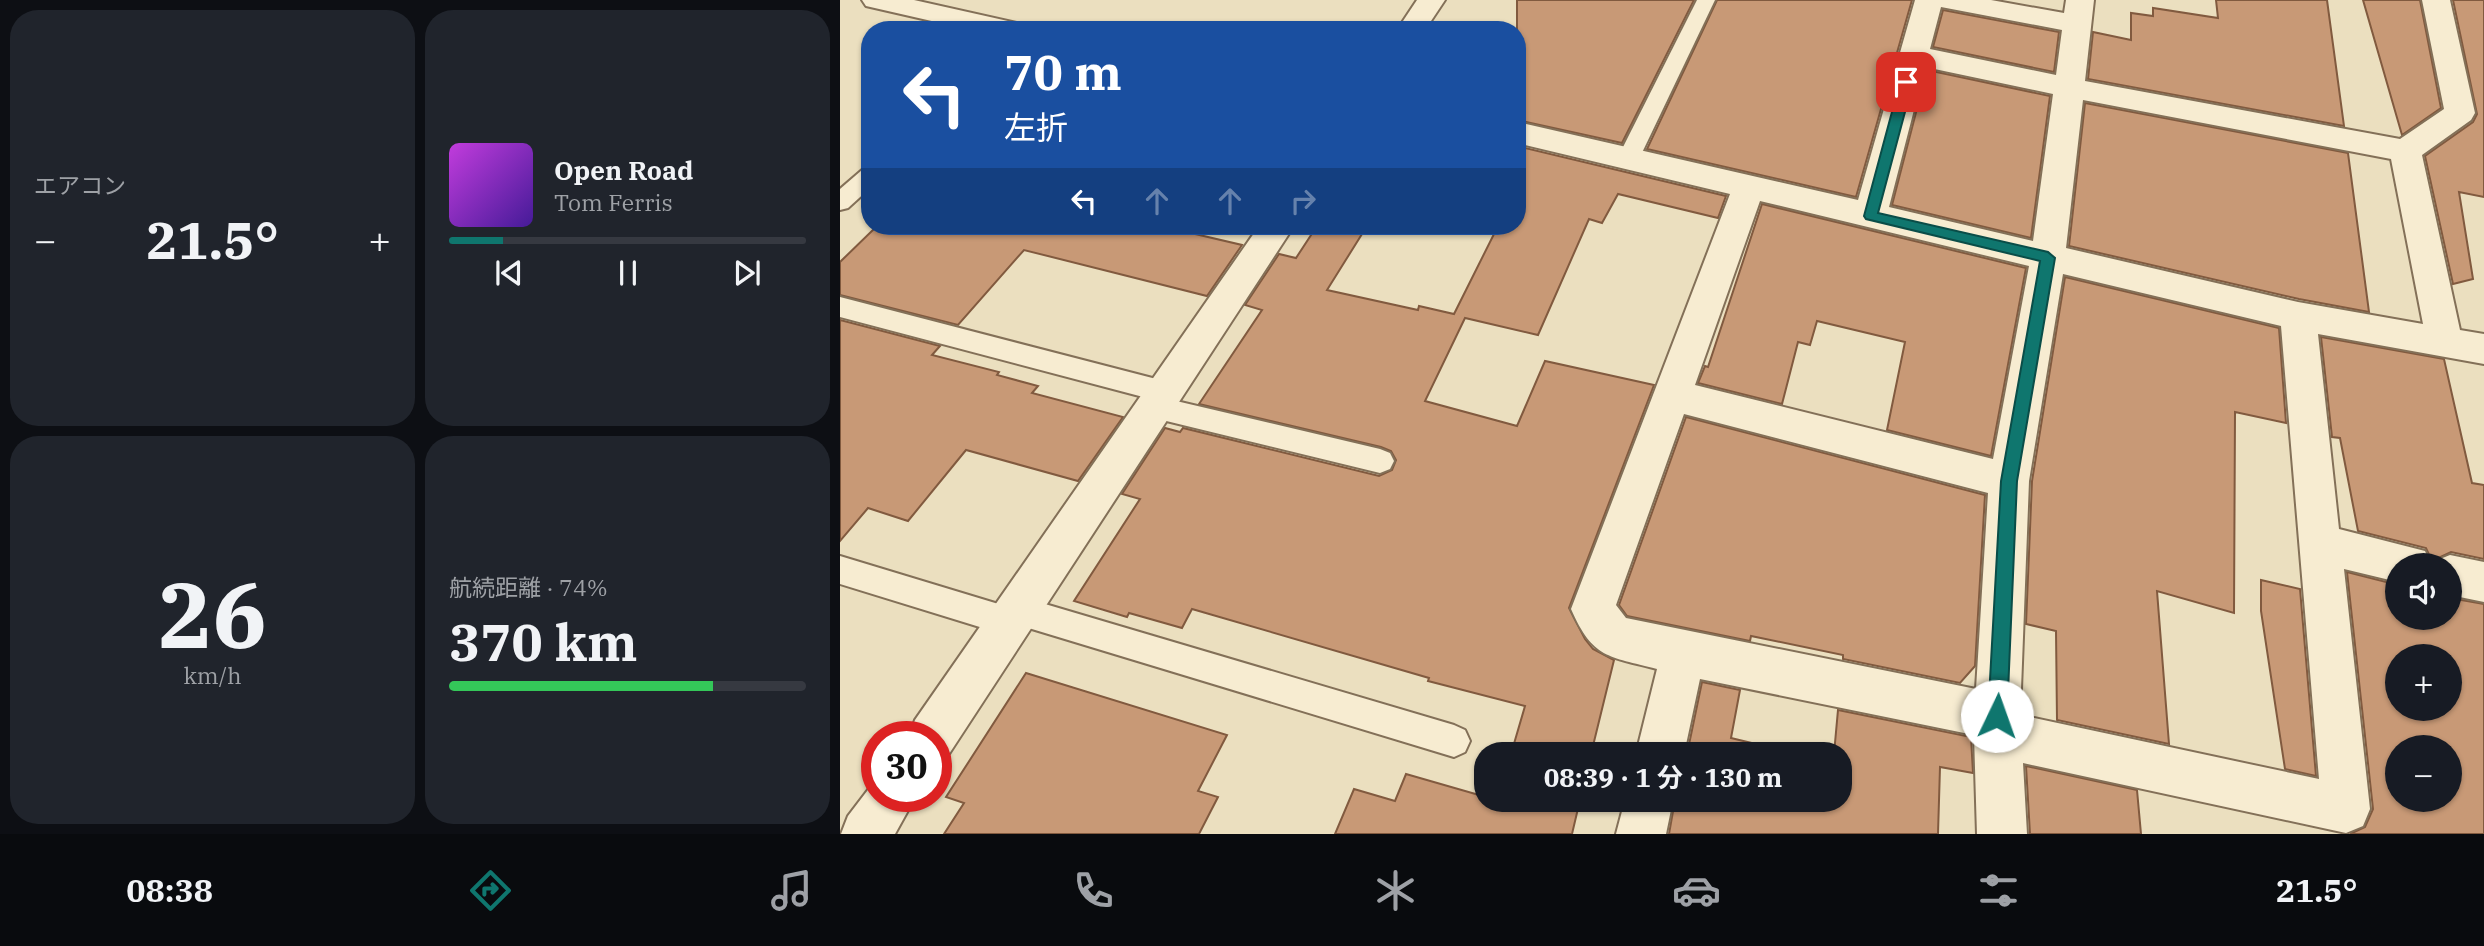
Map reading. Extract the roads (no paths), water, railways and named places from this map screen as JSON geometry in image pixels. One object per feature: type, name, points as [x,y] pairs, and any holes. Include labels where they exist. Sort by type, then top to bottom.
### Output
[{"type":"street","points":[[876,0],[970,21]]},
{"type":"street","points":[[1416,21],[1431,0]]},
{"type":"street","points":[[1870,216],[1929,0]]},
{"type":"street","points":[[1945,0],[2078,12],[2048,258],[2009,481],[1997,725],[2002,834]]},
{"type":"street","points":[[1914,55],[2069,88],[2405,151],[2460,113],[2436,0]]},
{"type":"street","points":[[1526,134],[2298,316],[2484,349]]},
{"type":"street","points":[[2405,151],[2445,342]]},
{"type":"street","points":[[1749,187],[1594,609],[1613,636],[2346,809],[2298,316]]},
{"type":"street","points":[[943,721],[1271,235]]},
{"type":"street","points":[[1672,395],[2009,481]]},
{"type":"street","points":[[2320,544],[2385,559]]},
{"type":"street","points":[[2462,577],[2484,582]]},
{"type":"street","points":[[1663,742],[1684,653]]},
{"type":"street","points":[[866,834],[881,812]]},
{"type":"street","points":[[1641,834],[1646,812]]},
{"type":"lane","points":[[1628,159],[1706,0]]},
{"type":"lane","points":[[840,202],[861,183]]},
{"type":"lane","points":[[840,307],[1380,461]]},
{"type":"lane","points":[[840,570],[1014,616],[1454,741]]}]
